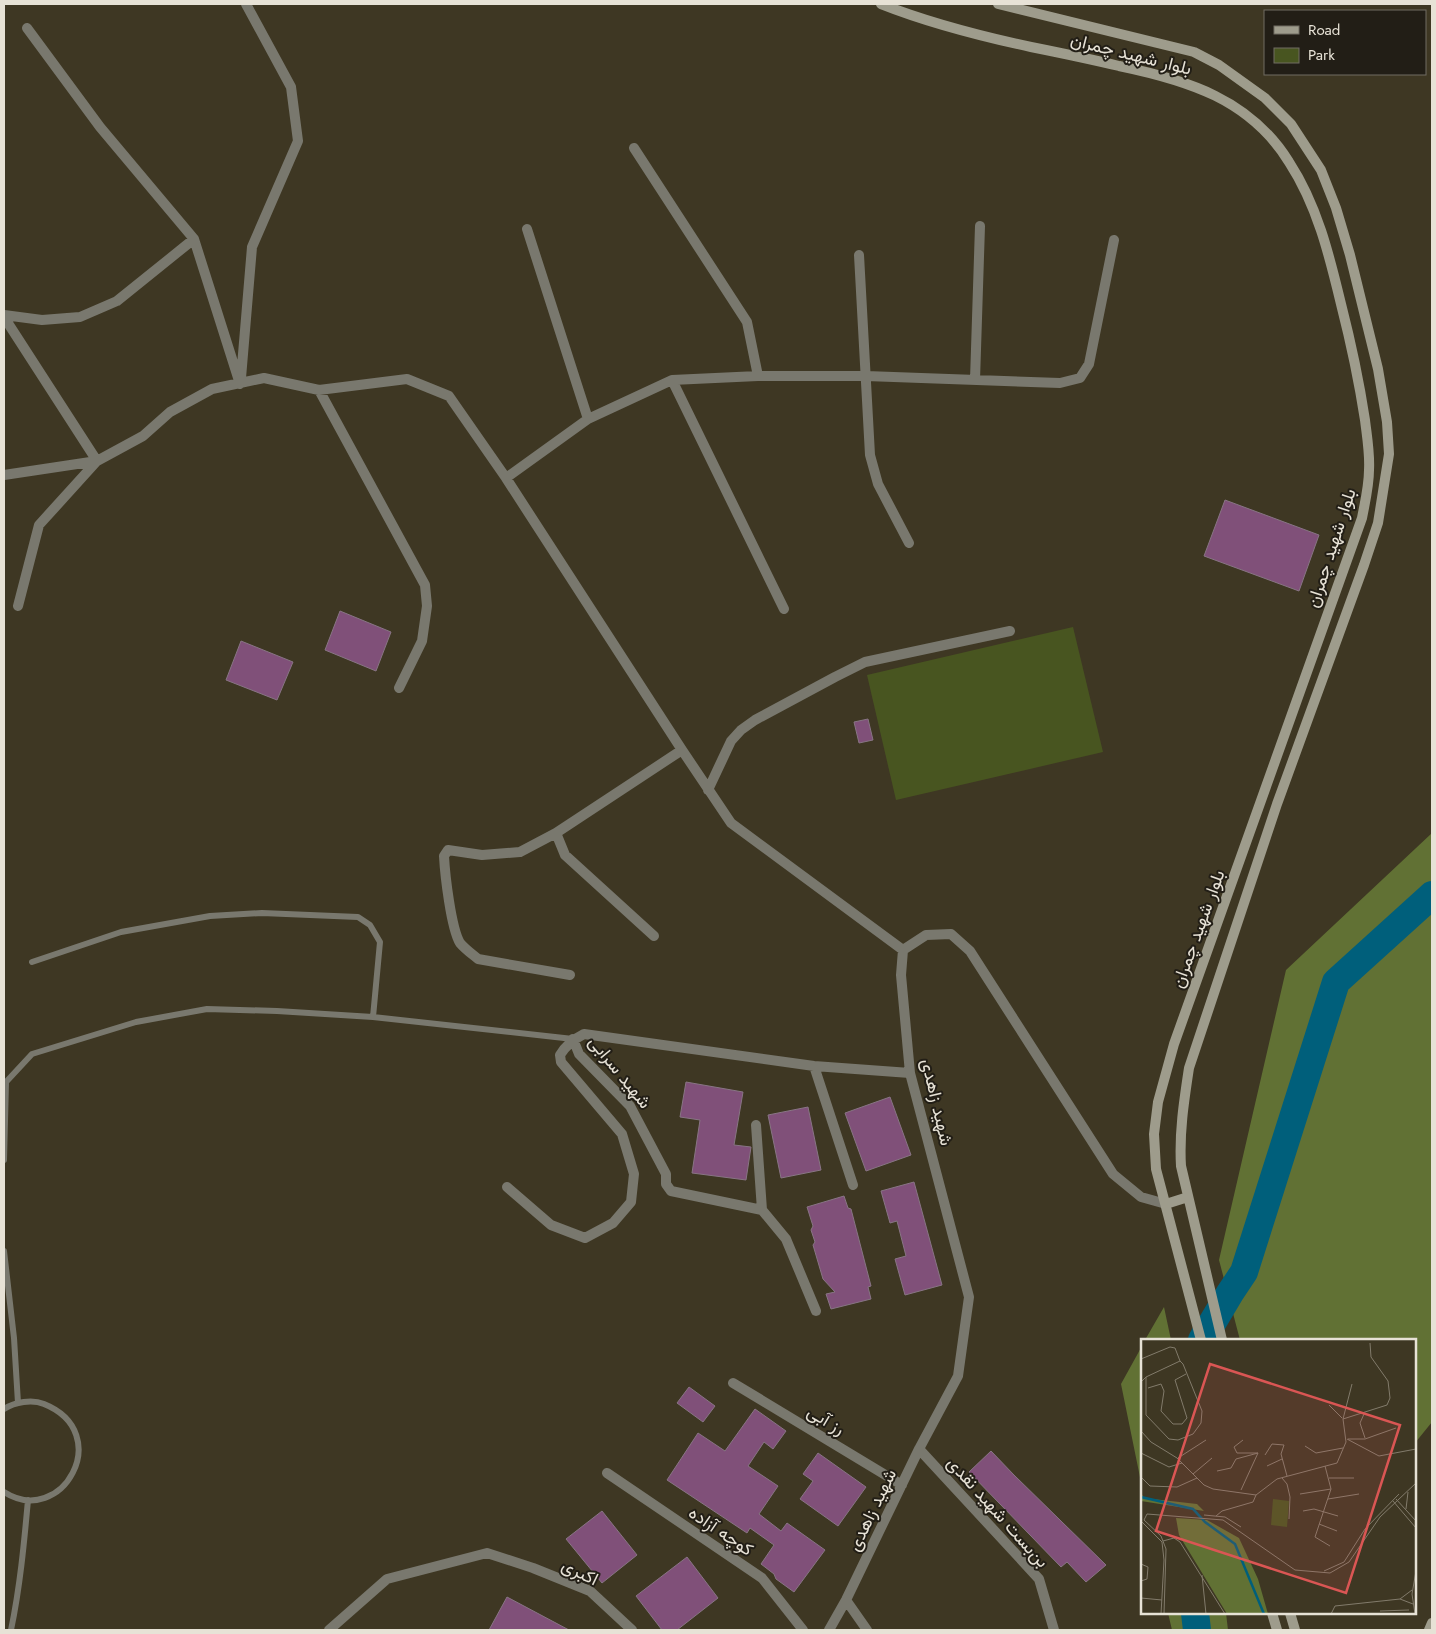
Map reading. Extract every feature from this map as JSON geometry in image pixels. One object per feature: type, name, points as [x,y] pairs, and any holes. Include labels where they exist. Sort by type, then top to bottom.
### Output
[{"type":"main road","name":"بلوار شهید چمران","points":[[881,4],[934,23],[1158,74],[1204,90],[1241,110],[1280,149],[1289,161],[1310,199],[1320,224],[1359,379],[1368,440],[1369,469],[1368,489],[1362,518],[1174,1044],[1164,1074],[1158,1102],[1154,1134],[1156,1168],[1201,1339]]},
{"type":"main road","name":"بلوار شهید چمران","points":[[998,4],[1194,52],[1219,65],[1248,85],[1265,98],[1291,124],[1321,170],[1336,208],[1367,320],[1384,404],[1389,454],[1378,523],[1277,804],[1189,1068],[1182,1113],[1181,1166],[1222,1339]]},
{"type":"main road","points":[[1166,1204],[1188,1198]]},
{"type":"main road","points":[[1272,1614],[1277,1630]]},
{"type":"main road","points":[[1290,1614],[1295,1630]]},
{"type":"main road","points":[[1429,1630],[1432,1623]]},
{"type":"street","points":[[240,384],[252,247],[298,141],[291,87],[246,4]]},
{"type":"street","points":[[27,28],[100,127],[194,239],[240,384]]},
{"type":"street","points":[[634,148],[747,322],[758,376]]},
{"type":"street","points":[[975,380],[980,226]]},
{"type":"street","points":[[526,229],[588,419]]},
{"type":"street","points":[[4,316],[42,320],[80,317],[117,301],[194,239]]},
{"type":"street","points":[[506,478],[588,419],[672,380],[758,376],[866,376],[1060,383],[1080,378],[1089,364],[1114,240]]},
{"type":"street","points":[[859,255],[870,454],[878,484],[909,543]]},
{"type":"street","points":[[4,316],[97,461]]},
{"type":"street","points":[[18,606],[39,525],[97,461],[143,436],[170,412],[212,389],[264,378],[319,390],[407,379],[449,396],[506,478],[731,823],[903,950],[926,935],[951,934],[970,951],[1113,1174],[1141,1197],[1166,1204]]},
{"type":"street","points":[[672,380],[784,609]]},
{"type":"street","points":[[319,390],[425,585],[427,606],[422,641],[400,688]]},
{"type":"street","points":[[4,475],[97,461]]},
{"type":"street","points":[[708,790],[731,740],[741,730],[755,720],[827,682],[865,662],[1010,631]]},
{"type":"street","points":[[570,975],[478,959],[467,950],[460,942],[452,919],[444,856],[448,850],[482,855],[520,852],[556,833],[682,750]]},
{"type":"street","points":[[556,833],[565,855],[654,936]]},
{"type":"street","name":"شهید زاهدی","points":[[829,1630],[846,1600],[919,1450],[958,1376],[969,1297],[910,1072],[901,975],[903,950]]},
{"type":"street","name":"شهید سرابی","points":[[762,1210],[671,1190],[666,1184],[666,1174],[630,1106],[579,1054],[573,1039],[584,1034],[814,1066],[910,1072]]},
{"type":"street","points":[[508,1187],[552,1225],[585,1238],[613,1223],[631,1202],[634,1174],[622,1134],[561,1062],[560,1055],[573,1039]]},
{"type":"street","points":[[814,1066],[853,1184]]},
{"type":"street","points":[[756,1125],[762,1210],[786,1239],[816,1311]]},
{"type":"street","name":"رز آبی","points":[[733,1383],[902,1485]]},
{"type":"street","name":"بن‌بست شهید نقدی","points":[[919,1450],[1039,1579],[1054,1630]]},
{"type":"street","name":"کوچه آزاده","points":[[607,1474],[762,1578],[803,1630]]},
{"type":"street","name":"اکبری","points":[[329,1630],[387,1578],[487,1553],[533,1568],[590,1591],[632,1630]]},
{"type":"street","points":[[846,1600],[867,1630]]},
{"type":"lane","points":[[32,962],[120,932],[210,916],[262,913],[358,917],[370,925],[380,942],[373,1017]]},
{"type":"lane","points":[[4,1160],[6,1082],[32,1054],[136,1022],[207,1009],[278,1011],[373,1017],[573,1039]]},
{"type":"lane","points":[[4,1251],[14,1338],[18,1403]]},
{"type":"lane","points":[[4,1409],[10,1405],[25,1402],[40,1402],[54,1408],[66,1418],[75,1431],[79,1446],[78,1462],[71,1477],[60,1490],[44,1498],[28,1500],[11,1497],[4,1492]]},
{"type":"lane","points":[[11,1630],[22,1564],[28,1500]]},
{"type":"green space","points":[[1073,627],[1103,752],[896,800],[867,675]]},
{"type":"green space","points":[[1432,833],[1432,1422],[1416,1442],[1416,1339],[1240,1339],[1219,1260],[1286,970]]},
{"type":"green space","points":[[1164,1307],[1171,1339],[1146,1339]]},
{"type":"green space","points":[[1141,1348],[1141,1482],[1121,1384]]},
{"type":"green space","points":[[1168,1614],[1226,1614],[1228,1630],[1172,1630]]},
{"type":"building","points":[[1225,500],[1319,535],[1299,591],[1204,556]]},
{"type":"building","points":[[340,611],[391,632],[376,671],[325,650]]},
{"type":"building","points":[[241,641],[293,662],[277,700],[226,680]]},
{"type":"building","points":[[868,719],[873,740],[859,743],[854,722]]},
{"type":"building","points":[[686,1082],[743,1092],[734,1145],[751,1147],[746,1180],[692,1173],[700,1120],[680,1117]]},
{"type":"building","points":[[890,1097],[911,1155],[866,1171],[845,1113]]},
{"type":"building","points":[[808,1107],[821,1170],[781,1178],[768,1115]]},
{"type":"building","points":[[914,1182],[942,1285],[905,1295],[895,1259],[906,1256],[897,1221],[890,1223],[881,1191]]},
{"type":"building","points":[[844,1196],[848,1208],[851,1209],[871,1286],[868,1287],[871,1299],[831,1309],[826,1294],[835,1292],[823,1279],[813,1245],[815,1242],[811,1230],[813,1226],[807,1207]]},
{"type":"building","points":[[689,1387],[715,1406],[703,1422],[677,1403]]},
{"type":"building","points":[[755,1409],[786,1431],[773,1449],[764,1442],[748,1466],[778,1486],[759,1514],[781,1531],[787,1523],[825,1550],[794,1592],[776,1579],[774,1574],[761,1564],[774,1545],[750,1528],[747,1533],[667,1480],[698,1433],[725,1451]]},
{"type":"building","points":[[991,1451],[1106,1565],[1086,1582],[1067,1562],[1061,1567],[969,1472]]},
{"type":"building","points":[[818,1453],[866,1487],[838,1526],[800,1499],[813,1481],[803,1474]]},
{"type":"building","points":[[602,1511],[637,1555],[602,1583],[566,1539]]},
{"type":"building","points":[[687,1557],[718,1598],[677,1630],[662,1630],[636,1596]]},
{"type":"building","points":[[507,1597],[569,1630],[489,1630]]},
{"type":"waterway","points":[[1203,1339],[1244,1272],[1336,982],[1432,895]]},
{"type":"waterway","points":[[1195,1614],[1197,1630]]}]
